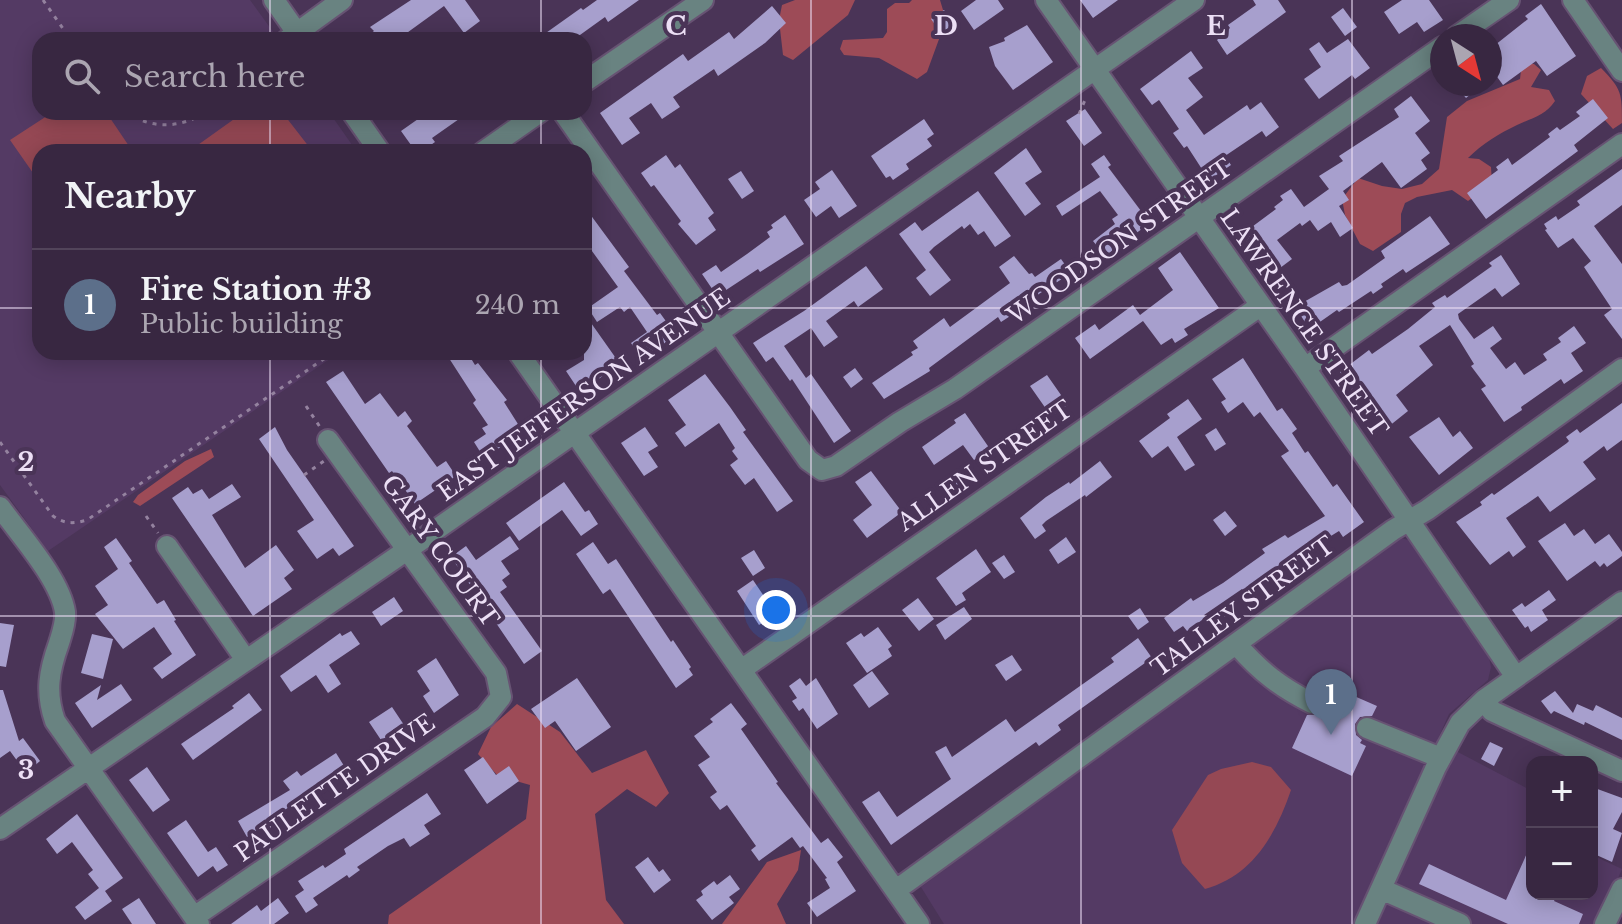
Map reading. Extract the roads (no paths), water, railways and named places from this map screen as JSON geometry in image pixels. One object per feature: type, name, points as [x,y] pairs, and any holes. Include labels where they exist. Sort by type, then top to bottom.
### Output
[{"type":"street","points":[[274,0],[293,32]]},
{"type":"street","points":[[303,32],[342,0]]},
{"type":"street","points":[[592,76],[703,0]]},
{"type":"street","name":"LAWRENCE STREET","points":[[1046,0],[1091,79],[1199,218],[1516,677]]},
{"type":"street","name":"EAST JEFFERSON AVENUE","points":[[0,829],[1091,79],[1194,0]]},
{"type":"street","points":[[1474,24],[1509,0]]},
{"type":"street","points":[[1573,0],[1622,71]]},
{"type":"street","name":"WOODSON STREET","points":[[718,333],[808,460],[822,470],[836,466],[955,389],[1430,55]]},
{"type":"street","points":[[358,120],[374,144]]},
{"type":"street","points":[[494,144],[529,120]]},
{"type":"street","points":[[569,120],[585,144]]},
{"type":"street","points":[[1305,368],[1622,144]]},
{"type":"street","points":[[592,153],[718,333]]},
{"type":"street","name":"ALLEN STREET","points":[[741,670],[1260,306]]},
{"type":"street","points":[[524,360],[919,924]]},
{"type":"street","name":"TALLEY STREET","points":[[896,890],[1622,369]]},
{"type":"street","name":"GARY COURT","points":[[328,440],[496,673],[501,697]]},
{"type":"street","points":[[0,507],[56,586],[62,601],[65,621],[48,676],[47,693],[55,721],[196,921]]},
{"type":"street","points":[[162,539],[246,660]]},
{"type":"street","points":[[1365,924],[1460,723],[1484,700],[1622,602]]},
{"type":"street","points":[[1237,645],[1261,672],[1312,703]]},
{"type":"street","name":"PAULETTE DRIVE","points":[[196,921],[485,717],[501,697]]},
{"type":"street","points":[[1484,700],[1492,711],[1622,771]]},
{"type":"street","points":[[1367,728],[1441,758]]},
{"type":"street","points":[[1381,889],[1460,924]]},
{"type":"street","points":[[1605,924],[1622,889]]},
{"type":"place","name":"Fire Station #3","points":[[1331,735]]}]
